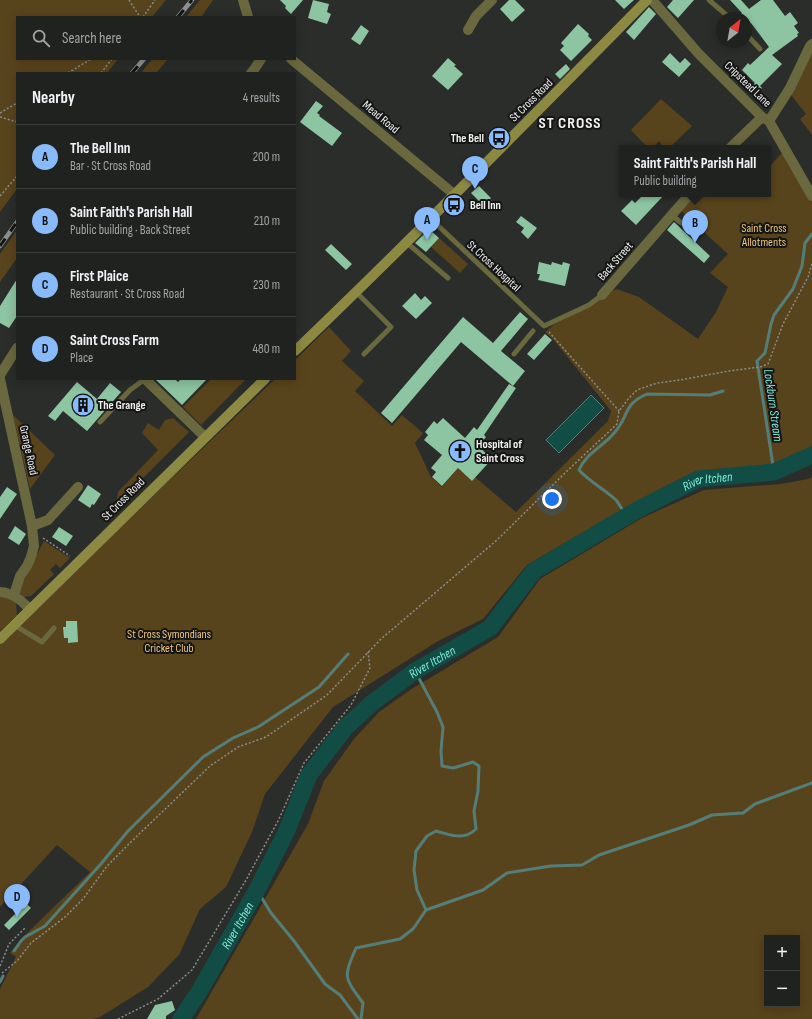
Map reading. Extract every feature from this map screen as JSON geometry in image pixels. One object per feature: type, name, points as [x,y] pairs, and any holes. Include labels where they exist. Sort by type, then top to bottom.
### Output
[{"type":"main road","name":"St Cross Road","points":[[296,350],[407,243],[647,0]]},
{"type":"main road","name":"St Cross Road","points":[[0,639],[205,436],[264,380]]},
{"type":"street","points":[[243,0],[248,16]]},
{"type":"street","points":[[468,30],[476,16],[492,0]]},
{"type":"street","name":"Cripstead Lane","points":[[652,0],[698,53],[766,119],[812,196]]},
{"type":"street","points":[[734,145],[766,119],[790,88],[811,46]]},
{"type":"street","points":[[252,72],[260,60]]},
{"type":"street","name":"Mead Road","points":[[292,60],[455,195]]},
{"type":"street","name":"Back Street","points":[[602,295],[687,197]]},
{"type":"street","points":[[0,375],[16,350]]},
{"type":"street","name":"Grange Road","points":[[0,379],[32,530],[34,546],[28,566],[20,576],[14,595]]},
{"type":"street","points":[[146,380],[205,436]]},
{"type":"street","points":[[32,530],[48,520],[78,487]]},
{"type":"street","points":[[0,592],[14,595],[30,609]]},
{"type":"lane","points":[[709,0],[723,12]]},
{"type":"lane","points":[[752,40],[760,49]]},
{"type":"lane","points":[[672,215],[680,222],[694,229]]},
{"type":"lane","name":"St Cross Hospital","points":[[431,219],[539,327]]},
{"type":"lane","points":[[407,243],[448,278]]},
{"type":"lane","points":[[356,292],[391,327],[364,354]]},
{"type":"lane","name":"Back Street","points":[[539,327],[589,306],[602,295]]},
{"type":"lane","points":[[514,354],[539,327]]},
{"type":"lane","points":[[100,422],[130,390],[144,380]]},
{"type":"lane","points":[[14,625],[42,642],[54,628]]},
{"type":"path","points":[[129,0],[140,16]]},
{"type":"path","points":[[142,16],[156,0]]},
{"type":"path","points":[[70,72],[89,60]]},
{"type":"path","points":[[103,72],[111,60]]},
{"type":"path","points":[[0,113],[16,104]]},
{"type":"path","points":[[0,116],[16,122]]},
{"type":"path","points":[[0,196],[16,177]]},
{"type":"path","points":[[2,973],[17,961],[31,944],[83,899],[107,866],[210,766],[238,748],[266,737],[327,695],[368,652],[497,540],[617,424],[619,411],[637,390],[657,383],[760,367],[768,364],[783,324],[808,278],[812,264]]},
{"type":"path","points":[[539,327],[619,411]]},
{"type":"path","points":[[32,530],[74,559]]},
{"type":"path","points":[[118,1019],[158,999],[192,970],[246,880],[278,819],[304,763],[351,705],[370,668],[368,652]]},
{"type":"path","points":[[0,966],[9,944],[25,928]]},
{"type":"green space","points":[[0,0],[166,0],[153,16],[16,16],[16,60],[117,60],[108,72],[16,72],[16,190],[0,212]]},
{"type":"green space","points":[[200,0],[213,0],[202,16],[187,16]]},
{"type":"green space","points":[[809,52],[812,55],[812,135],[800,119],[806,114],[791,95]]},
{"type":"green space","points":[[151,60],[167,60],[157,72],[142,72]]},
{"type":"green space","points":[[661,99],[692,126],[672,145],[662,145],[659,141],[655,145],[645,145],[631,130]]},
{"type":"green space","points":[[782,153],[812,202],[812,446],[768,469],[702,472],[678,480],[633,503],[527,565],[483,619],[438,641],[333,707],[265,794],[252,832],[226,887],[200,909],[179,955],[148,987],[100,1017],[93,1019],[0,1019],[0,989],[16,957],[10,953],[20,940],[90,872],[57,845],[0,907],[0,643],[274,380],[296,380],[296,359],[329,327],[351,351],[342,361],[364,381],[355,391],[392,426],[402,415],[423,433],[415,443],[431,477],[442,487],[458,468],[472,481],[475,477],[516,512],[608,421],[611,411],[553,339],[545,332],[555,324],[588,307],[606,293],[617,289],[639,297],[698,339],[716,312],[728,287],[710,273],[728,254],[681,211],[693,197],[771,197],[771,165]]},
{"type":"green space","points":[[16,231],[16,259],[0,282],[0,254]]},
{"type":"green space","points":[[439,238],[468,264],[460,273],[431,247]]},
{"type":"green space","points":[[210,380],[245,380],[201,425],[183,407]]},
{"type":"green space","points":[[13,415],[55,455],[30,489]]},
{"type":"green space","points":[[173,418],[189,432],[116,505],[118,492],[158,450],[142,433],[148,423],[159,430],[165,420]]},
{"type":"green space","points":[[812,477],[812,1019],[196,1019],[308,824],[324,781],[354,739],[379,712],[410,690],[498,637],[540,579],[642,518],[704,490],[781,484]]},
{"type":"green space","points":[[44,541],[70,558],[60,568],[56,564],[50,570],[54,574],[31,596],[24,597],[19,593],[19,588]]},
{"type":"green space","points":[[0,596],[12,598],[16,604],[17,615],[0,631]]},
{"type":"water","points":[[591,395],[604,408],[559,453],[546,440]]},
{"type":"building","points":[[280,0],[303,0],[291,14]]},
{"type":"building","points":[[313,0],[329,4],[327,12],[331,14],[327,24],[308,18]]},
{"type":"building","points":[[509,0],[515,0],[525,10],[512,22],[500,9]]},
{"type":"building","points":[[615,0],[634,0],[624,9]]},
{"type":"building","points":[[673,0],[694,0],[678,18],[667,7]]},
{"type":"building","points":[[730,0],[741,0],[749,9],[761,0],[773,0],[785,16],[790,12],[798,23],[794,26],[799,33],[797,34],[798,36],[772,55],[782,64],[760,86],[762,88],[755,95],[749,90],[755,83],[742,70],[748,63],[750,65],[769,47],[752,24],[752,12],[741,12]]},
{"type":"building","points":[[649,7],[656,14],[634,40],[626,32]]},
{"type":"building","points":[[578,24],[589,34],[588,36],[592,40],[571,61],[560,50],[564,46],[561,43]]},
{"type":"building","points":[[361,25],[369,31],[360,45],[351,39]]},
{"type":"building","points":[[670,53],[680,63],[685,58],[691,64],[679,77],[662,62]]},
{"type":"building","points":[[448,58],[463,74],[448,90],[432,76]]},
{"type":"building","points":[[566,64],[570,69],[560,79],[555,74]]},
{"type":"building","points":[[534,91],[541,98],[535,104],[528,98]]},
{"type":"building","points":[[316,101],[323,106],[317,113],[320,115],[319,116],[342,133],[332,146],[300,122]]},
{"type":"building","points":[[479,186],[495,204],[489,211],[471,193]]},
{"type":"building","points":[[641,197],[662,197],[636,225],[621,211],[632,200],[635,203]]},
{"type":"building","points":[[521,216],[537,228],[528,239],[521,232],[524,228],[516,222]]},
{"type":"building","points":[[674,222],[710,256],[704,263],[667,230]]},
{"type":"building","points":[[429,229],[439,238],[426,252],[415,243]]},
{"type":"building","points":[[331,244],[352,264],[346,270],[325,250]]},
{"type":"building","points":[[539,262],[551,265],[552,262],[562,265],[563,262],[570,264],[565,286],[538,280],[540,274],[537,274]]},
{"type":"building","points":[[16,281],[16,318],[9,328],[0,323],[0,306]]},
{"type":"building","points":[[415,293],[421,300],[425,296],[432,303],[416,319],[402,306]]},
{"type":"building","points":[[520,312],[528,319],[501,351],[525,371],[513,386],[461,342],[392,423],[381,413],[463,317],[493,343]]},
{"type":"building","points":[[545,334],[552,340],[534,360],[527,354]]},
{"type":"building","points":[[156,380],[176,380],[178,382],[180,380],[206,380],[182,405]]},
{"type":"building","name":"The Grange","points":[[77,382],[97,399],[110,383],[121,392],[87,431],[63,411],[55,421],[48,416]]},
{"type":"building","name":"Hospital of Saint Cross","points":[[509,384],[516,388],[484,435],[486,437],[478,446],[492,459],[472,481],[458,468],[442,486],[432,477],[436,472],[431,468],[442,455],[424,440],[428,435],[425,432],[434,421],[437,424],[443,418],[465,438],[474,427],[477,430]]},
{"type":"building","points":[[88,485],[101,494],[94,505],[92,504],[90,508],[78,500]]},
{"type":"building","points":[[7,487],[17,494],[0,519],[0,497]]},
{"type":"building","points":[[15,526],[26,534],[19,545],[8,538]]},
{"type":"building","points":[[59,527],[73,536],[66,546],[52,537]]},
{"type":"building","points":[[66,621],[77,621],[78,642],[68,643],[68,638],[64,638],[63,627],[66,627]]},
{"type":"building","points":[[26,903],[31,908],[9,930],[4,925]]},
{"type":"building","points":[[172,1001],[175,1010],[166,1016],[166,1019],[147,1019],[155,1005]]},
{"type":"waterway","name":"Lockburn Stream","points":[[774,472],[757,361],[765,353],[774,315],[793,289],[802,266],[805,243],[812,234]]},
{"type":"waterway","points":[[626,516],[616,500],[579,470],[582,464],[611,437],[620,426],[630,406],[639,398],[647,394],[710,395],[723,391]]},
{"type":"waterway","name":"River Itchen","points":[[181,1019],[199,992],[257,890],[287,830],[309,775],[345,728],[372,703],[415,671],[490,628],[534,571],[637,510],[698,479],[774,472],[812,455]]},
{"type":"waterway","points":[[14,951],[25,937],[45,926],[100,865],[128,831],[203,757],[233,738],[258,727],[319,687],[348,654]]},
{"type":"waterway","points":[[415,671],[437,712],[443,727],[441,751],[442,766],[453,768],[473,762],[479,766],[478,791],[474,811],[476,829],[471,833],[462,836],[436,831],[427,836],[416,851],[414,870],[417,890],[426,910]]},
{"type":"waterway","points":[[361,1019],[363,1003],[352,988],[347,972],[356,948],[400,939],[413,929],[426,910],[483,890],[507,873],[551,866],[582,865],[599,855],[689,825],[712,815],[743,813],[755,804],[812,783]]},
{"type":"waterway","points":[[257,890],[271,913],[294,941],[325,984],[340,995],[358,1019]]},
{"type":"waterway","points":[[0,982],[3,976]]},
{"type":"railway","points":[[179,16],[192,0]]},
{"type":"railway","points":[[133,72],[143,60]]},
{"type":"railway","points":[[0,246],[16,223]]},
{"type":"place","name":"The Bell","points":[[499,138]]},
{"type":"place","name":"First Plaice","points":[[475,189]]},
{"type":"place","name":"Bell Inn","points":[[454,205]]},
{"type":"place","name":"The Bell Inn","points":[[427,240]]},
{"type":"place","name":"Saint Faith's Parish Hall","points":[[695,243]]},
{"type":"place","name":"The Grange","points":[[83,405]]},
{"type":"place","name":"Hospital of Saint Cross","points":[[460,451]]},
{"type":"place","name":"Saint Cross Farm","points":[[17,917]]},
{"type":"district","name":"ST CROSS","points":[[570,122]]},
{"type":"park label","name":"Saint Cross Allotments","points":[[764,235]]},
{"type":"park label","name":"St Cross Symondians Cricket Club","points":[[169,641]]}]
